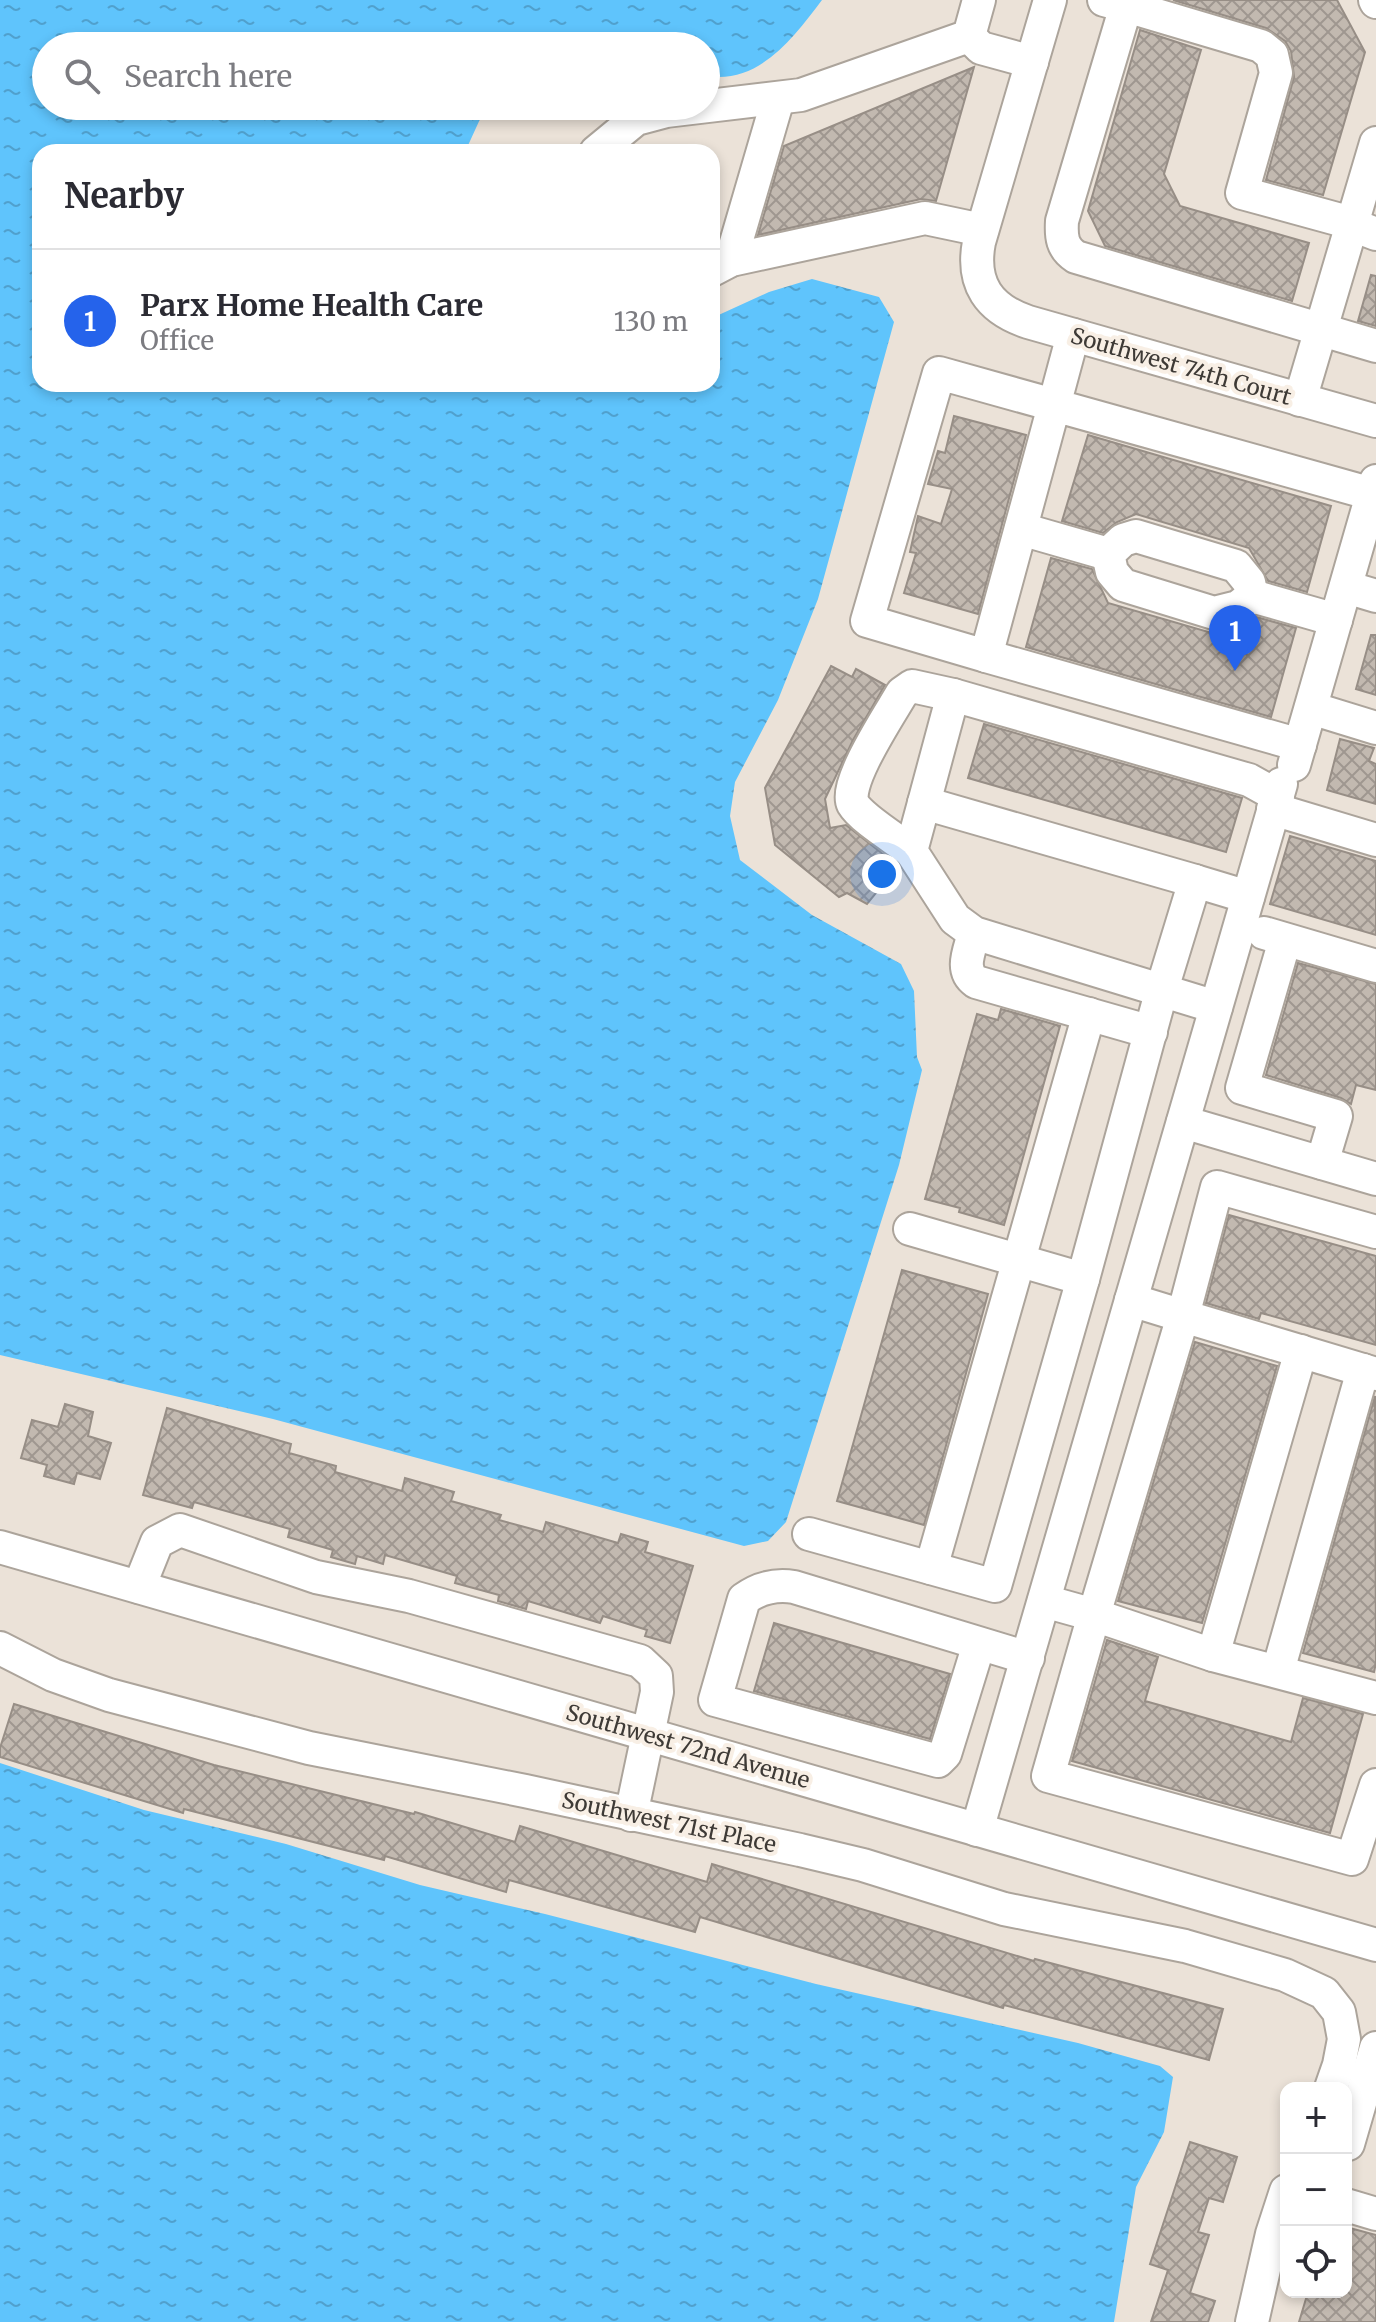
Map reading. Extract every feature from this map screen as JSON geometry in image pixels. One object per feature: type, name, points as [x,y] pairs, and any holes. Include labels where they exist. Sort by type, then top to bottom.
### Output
[{"type":"street","points":[[969,36],[979,0]]},
{"type":"street","points":[[722,265],[925,218],[982,230],[1050,0]]},
{"type":"street","points":[[1364,230],[1242,193],[1276,73],[1275,61],[1267,50],[1119,2],[1062,221],[1064,247],[1076,257],[1376,346]]},
{"type":"street","points":[[969,36],[981,48],[1032,62]]},
{"type":"street","points":[[720,105],[801,95],[969,36]]},
{"type":"street","points":[[722,265],[778,99]]},
{"type":"street","points":[[606,144],[635,120]]},
{"type":"street","points":[[1300,400],[1320,330],[1364,230],[1376,143]]},
{"type":"street","name":"Southwest 74th Court","points":[[982,230],[977,251],[982,287],[991,302],[1017,319],[1376,421]]},
{"type":"street","points":[[986,656],[1073,335]]},
{"type":"street","points":[[977,1830],[1244,912],[1285,781],[1311,708],[1336,620],[1361,591],[1375,490],[939,373],[867,621],[986,656],[1285,781],[1376,840]]},
{"type":"street","points":[[1021,529],[1108,554]]},
{"type":"street","points":[[1108,554],[1123,540],[1143,537],[1236,566],[1249,582],[1252,596]]},
{"type":"street","points":[[1108,554],[1112,572],[1123,585],[1214,613],[1238,607],[1252,596]]},
{"type":"street","points":[[1252,596],[1336,620]]},
{"type":"street","points":[[1216,1007],[974,933],[955,919],[911,851],[859,811],[851,797],[854,780],[902,693],[912,686],[921,686],[1249,780],[1285,781]]},
{"type":"street","points":[[911,851],[953,695]]},
{"type":"street","points":[[1311,708],[1376,728]]},
{"type":"street","points":[[924,803],[1195,881],[1285,940],[1376,966]]},
{"type":"street","points":[[809,1534],[995,1586],[1195,881]]},
{"type":"street","points":[[974,933],[965,968],[969,977],[976,982],[1151,1032]]},
{"type":"street","points":[[1285,940],[1242,1088],[1336,1116],[1322,1163]]},
{"type":"street","points":[[931,1568],[1089,1014]]},
{"type":"street","points":[[1183,1122],[1376,1179]]},
{"type":"street","points":[[1376,1232],[1217,1187],[1183,1316],[1048,1776],[1352,1859],[1376,1785]]},
{"type":"street","points":[[910,1229],[1083,1279]]},
{"type":"street","points":[[1131,1300],[1370,1372],[1278,1671]]},
{"type":"street","points":[[1065,1343],[1115,1356]]},
{"type":"street","points":[[1213,1655],[1301,1351]]},
{"type":"street","points":[[1013,1521],[1063,1537]]},
{"type":"street","points":[[139,1587],[157,1542],[180,1530],[316,1577],[409,1596],[640,1661],[656,1676],[657,1692],[631,1815]]},
{"type":"street","name":"Southwest 72nd Avenue","points":[[0,1547],[1376,1945]]},
{"type":"street","points":[[979,1644],[945,1754],[938,1761],[715,1700],[744,1599],[769,1587],[794,1587],[1028,1658]]},
{"type":"street","points":[[1044,1601],[1213,1655],[1376,1698]]},
{"type":"street","name":"Southwest 71st Place","points":[[0,1648],[53,1675],[109,1695],[309,1748],[863,1865],[1028,1915],[1185,1946],[1299,1980],[1324,1993],[1334,2003],[1343,2025],[1344,2039],[1333,2082]]},
{"type":"street","points":[[1357,2149],[1376,2048]]},
{"type":"street","points":[[1352,2207],[1376,2214]]},
{"type":"street","points":[[1252,2322],[1280,2209]]},
{"type":"water","points":[[0,0],[822,0],[800,29],[773,55],[759,66],[725,77],[720,77],[720,32],[32,32],[32,120],[480,120],[469,144],[32,144],[32,392],[720,392],[720,314],[769,292],[812,279],[879,297],[894,322],[818,599],[778,700],[735,782],[730,816],[740,860],[812,915],[901,964],[914,991],[917,1057],[922,1070],[899,1165],[786,1522],[768,1541],[744,1546],[273,1419],[0,1355]]},
{"type":"water","points":[[0,1763],[144,1810],[286,1844],[420,1885],[816,1984],[1078,2043],[1160,2066],[1173,2077],[1164,2132],[1136,2187],[1114,2322],[0,2322]]},
{"type":"building","points":[[1173,0],[1337,0],[1365,52],[1323,195],[1266,180],[1294,77],[1291,51],[1285,41],[1266,28]]},
{"type":"building","points":[[1140,30],[1201,50],[1164,174],[1180,206],[1309,243],[1292,301],[1105,246],[1088,211]]},
{"type":"building","points":[[974,67],[936,201],[921,199],[758,235],[784,146]]},
{"type":"building","points":[[1371,275],[1376,276],[1376,326],[1358,321]]},
{"type":"building","points":[[954,416],[1026,435],[978,614],[904,593],[916,553],[910,552],[918,516],[941,524],[952,489],[928,484],[938,451],[945,453]]},
{"type":"building","points":[[1088,435],[1331,506],[1307,592],[1268,581],[1249,548],[1136,514],[1117,522],[1103,533],[1062,521]]},
{"type":"building","points":[[1051,558],[1092,569],[1108,603],[1222,636],[1252,623],[1256,617],[1296,628],[1271,717],[1026,647]]},
{"type":"building","points":[[1371,635],[1376,635],[1376,695],[1356,689]]},
{"type":"building","points":[[831,666],[852,677],[856,669],[885,685],[853,740],[825,799],[830,828],[846,825],[898,866],[867,904],[847,893],[839,897],[775,845],[765,788]]},
{"type":"building","points":[[984,724],[1242,798],[1226,852],[968,778]]},
{"type":"building","points":[[1340,739],[1374,748],[1369,761],[1376,764],[1376,804],[1327,790]]},
{"type":"building","points":[[1290,836],[1376,861],[1376,935],[1270,904]]},
{"type":"building","points":[[1298,963],[1376,984],[1376,1090],[1356,1085],[1351,1104],[1341,1098],[1266,1075]]},
{"type":"building","points":[[1001,1009],[1060,1026],[1004,1225],[925,1199],[977,1014],[998,1020]]},
{"type":"building","points":[[1229,1215],[1376,1256],[1376,1345],[1261,1313],[1259,1319],[1206,1303]]},
{"type":"building","points":[[902,1270],[988,1294],[924,1525],[837,1501]]},
{"type":"building","points":[[1195,1342],[1277,1366],[1202,1623],[1118,1601]]},
{"type":"building","points":[[1375,1396],[1376,1663],[1374,1672],[1303,1653]]},
{"type":"building","points":[[65,1404],[93,1412],[88,1436],[111,1443],[100,1479],[77,1473],[74,1484],[44,1476],[47,1465],[21,1458],[32,1420],[58,1427]]},
{"type":"building","points":[[167,1408],[291,1444],[289,1453],[336,1466],[335,1472],[402,1491],[405,1478],[454,1492],[451,1501],[501,1515],[499,1520],[543,1532],[546,1522],[618,1543],[621,1534],[648,1542],[645,1552],[693,1566],[670,1643],[645,1636],[647,1630],[603,1616],[600,1623],[528,1601],[526,1609],[498,1601],[499,1595],[455,1583],[457,1576],[385,1555],[383,1564],[357,1556],[355,1564],[331,1557],[333,1550],[288,1537],[290,1529],[194,1502],[192,1508],[143,1495]]},
{"type":"building","points":[[774,1623],[950,1674],[930,1739],[754,1691]]},
{"type":"building","points":[[1107,1640],[1158,1657],[1145,1701],[1291,1742],[1303,1698],[1363,1714],[1330,1833],[1072,1761]]},
{"type":"building","points":[[14,1704],[214,1765],[415,1812],[515,1842],[520,1826],[707,1882],[712,1864],[1034,1961],[1223,2009],[1209,2060],[1004,2005],[1003,2008],[700,1917],[695,1932],[509,1880],[506,1892],[385,1856],[384,1860],[184,1809],[183,1813],[0,1757]]},
{"type":"building","points":[[1190,2142],[1237,2157],[1223,2202],[1209,2198],[1198,2232],[1209,2235],[1190,2293],[1215,2301],[1208,2322],[1151,2322],[1168,2270],[1150,2264]]},
{"type":"building","points":[[1352,2229],[1376,2235],[1376,2322],[1299,2322],[1306,2298],[1352,2298]]},
{"type":"place","name":"Parx Home Health Care","points":[[1235,671]]}]
